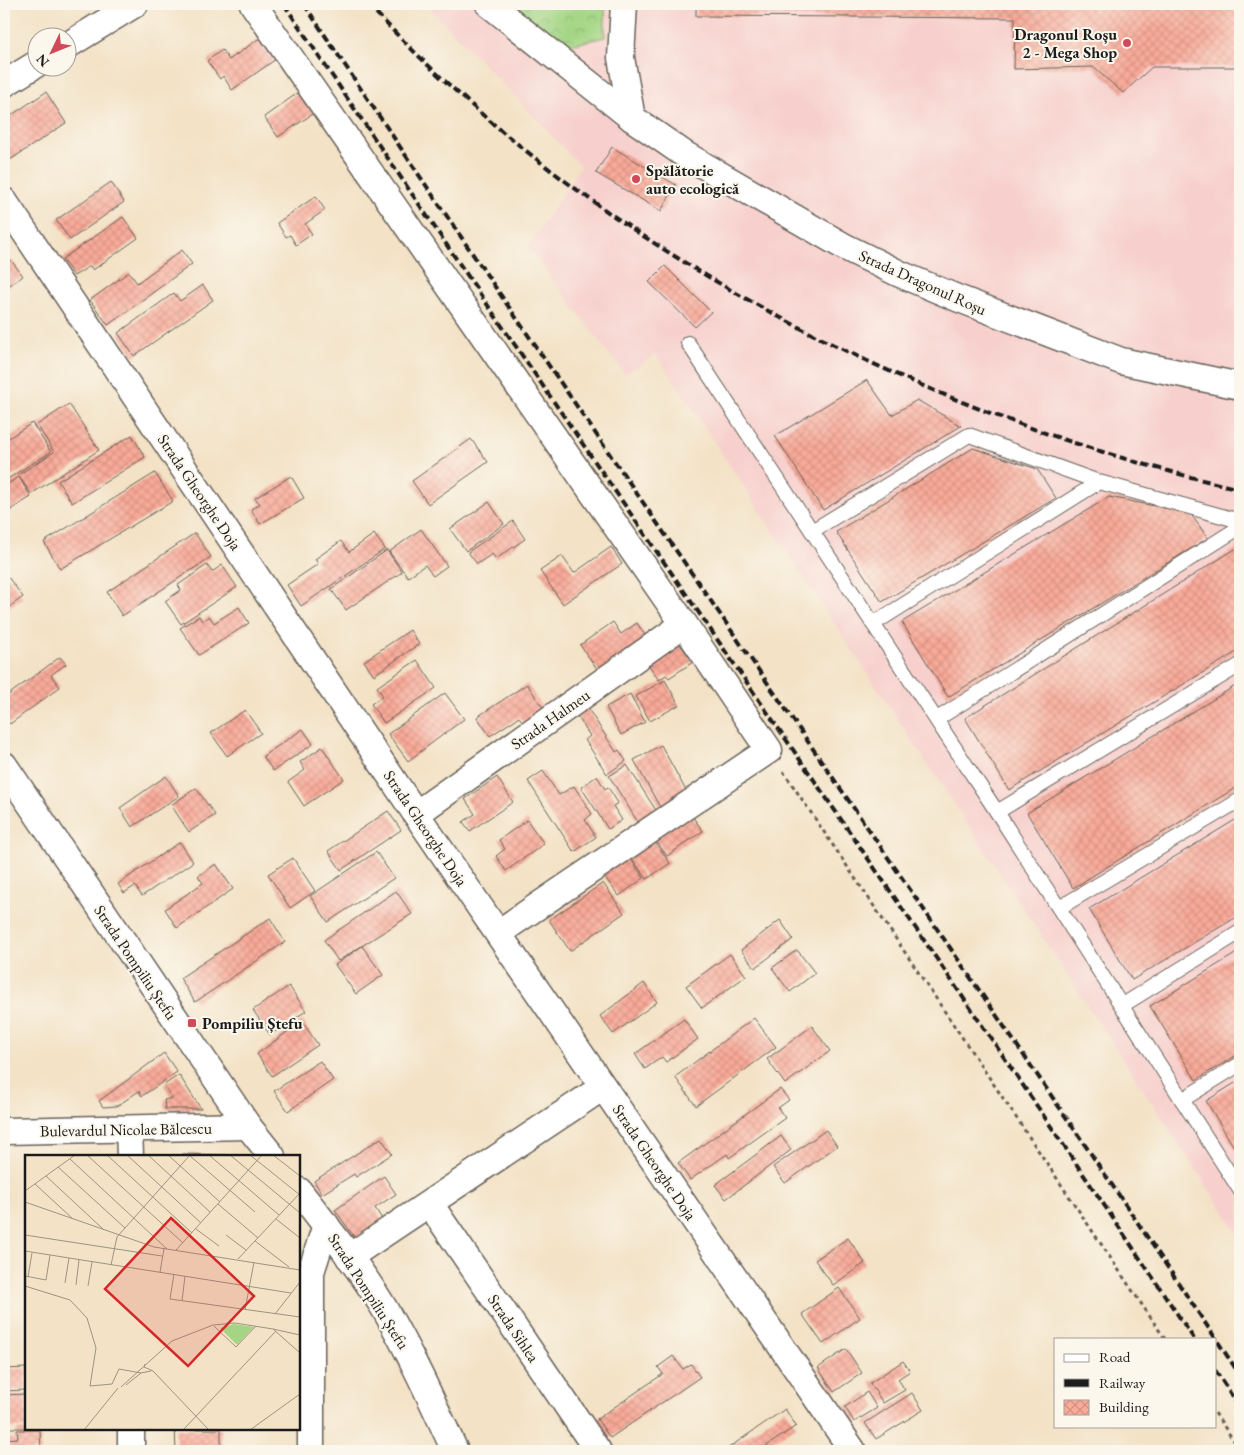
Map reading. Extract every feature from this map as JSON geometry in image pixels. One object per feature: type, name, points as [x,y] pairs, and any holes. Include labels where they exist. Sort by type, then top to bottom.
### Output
[{"type":"street","points":[[78,39],[135,4]]},
{"type":"street","points":[[254,4],[684,624],[769,750],[498,933]]},
{"type":"street","name":"Strada Dragonul Roșu","points":[[489,4],[632,118],[684,154],[836,242],[900,274],[1064,341],[1121,361],[1240,386]]},
{"type":"street","points":[[624,4],[621,58],[632,118]]},
{"type":"street","points":[[4,84],[28,69]]},
{"type":"street","name":"Strada Gheorghe Doja","points":[[4,201],[416,814],[854,1451]]},
{"type":"street","name":"Strada Halmeu","points":[[416,814],[684,624]]},
{"type":"street","name":"Strada Pompiliu Ștefu","points":[[4,765],[248,1126],[271,1155]]},
{"type":"street","points":[[349,1257],[604,1087]]},
{"type":"street","name":"Bulevardul Nicolae Bălcescu","points":[[4,1130],[248,1126]]},
{"type":"street","points":[[129,1129],[130,1155]]},
{"type":"street","name":"Strada Pompiliu Ștefu","points":[[300,1191],[383,1306],[413,1360],[455,1451]]},
{"type":"street","name":"Strada Sihlea","points":[[430,1204],[598,1451]]},
{"type":"street","points":[[311,1451],[312,1272],[326,1225]]},
{"type":"street","points":[[131,1430],[131,1451]]},
{"type":"lane","points":[[688,343],[1123,1005],[1182,1100],[1236,1174],[1240,1190]]},
{"type":"lane","points":[[812,531],[969,435],[1099,482],[1240,521]]},
{"type":"lane","points":[[874,624],[1099,482]]},
{"type":"lane","points":[[937,720],[1240,527]]},
{"type":"lane","points":[[997,812],[1240,665]]},
{"type":"lane","points":[[1059,908],[1240,800]]},
{"type":"lane","points":[[1123,1005],[1240,932]]},
{"type":"lane","points":[[1182,1100],[1240,1064]]},
{"type":"path","points":[[769,750],[1164,1338]]},
{"type":"path","points":[[1216,1414],[1240,1450]]},
{"type":"shaded area","points":[[426,4],[1240,4],[1240,1236],[656,354],[625,375],[528,247],[581,166]]},
{"type":"green space","points":[[512,4],[605,4],[605,37],[562,47]]},
{"type":"building","name":"Dragonul Roșu 2 - Mega Shop","points":[[696,4],[1240,4],[1240,67],[1152,67],[1123,93],[1093,67],[1014,69],[1015,18],[696,16]]},
{"type":"building","points":[[261,37],[276,59],[232,90],[223,76],[220,79],[207,61],[222,50],[229,60]]},
{"type":"building","points":[[46,92],[66,123],[7,162],[4,158],[4,120]]},
{"type":"building","points":[[299,92],[314,113],[278,137],[264,117]]},
{"type":"building","name":"Spălătorie auto ecologică","points":[[612,147],[676,185],[661,211],[596,173]]},
{"type":"building","points":[[111,182],[124,202],[70,240],[56,220]]},
{"type":"building","points":[[316,196],[325,210],[305,224],[312,234],[296,245],[290,235],[286,237],[277,223]]},
{"type":"building","points":[[123,217],[138,238],[93,270],[90,266],[74,276],[62,259]]},
{"type":"building","points":[[182,250],[192,264],[108,325],[90,300],[129,272],[137,283]]},
{"type":"building","points":[[11,260],[23,276],[4,289],[4,265]]},
{"type":"building","points":[[665,266],[711,312],[695,327],[649,282]]},
{"type":"building","points":[[203,285],[213,300],[134,356],[118,333],[174,293],[180,301]]},
{"type":"building","points":[[867,380],[892,415],[917,400],[961,426],[823,510],[775,436]]},
{"type":"building","points":[[69,404],[99,450],[31,494],[18,475],[54,452],[37,425]]},
{"type":"building","points":[[32,423],[51,452],[4,481],[4,441]]},
{"type":"building","points":[[132,435],[145,457],[72,503],[58,481]]},
{"type":"building","points":[[471,439],[488,462],[428,504],[412,481]]},
{"type":"building","points":[[973,448],[1037,469],[1056,498],[882,602],[836,532]]},
{"type":"building","points":[[155,473],[173,501],[60,569],[44,542]]},
{"type":"building","points":[[291,476],[304,498],[260,524],[251,509],[260,504],[255,498]]},
{"type":"building","points":[[19,477],[31,497],[4,514],[4,486]]},
{"type":"building","points":[[1109,497],[1190,513],[1208,538],[948,697],[902,622]]},
{"type":"building","points":[[489,502],[504,524],[466,551],[450,529]]},
{"type":"building","points":[[513,521],[525,539],[496,559],[492,554],[477,564],[468,552]]},
{"type":"building","points":[[421,529],[447,566],[433,576],[425,565],[408,577],[389,552]]},
{"type":"building","points":[[195,533],[211,557],[122,616],[107,592]]},
{"type":"building","points":[[374,534],[385,549],[301,606],[287,585],[318,564],[315,559],[341,541],[349,552]]},
{"type":"building","points":[[1240,546],[1240,650],[1009,790],[965,718]]},
{"type":"building","points":[[611,547],[622,564],[563,604],[540,571],[562,556],[574,573]]},
{"type":"building","points":[[387,550],[402,572],[346,610],[331,589]]},
{"type":"building","points":[[207,565],[212,572],[222,565],[237,587],[181,624],[165,601],[181,590],[178,585]]},
{"type":"building","points":[[8,577],[23,597],[4,611],[4,580]]},
{"type":"building","points":[[239,607],[249,623],[199,655],[180,628],[199,616],[202,621],[209,616],[214,623]]},
{"type":"building","points":[[613,622],[621,634],[637,623],[648,640],[600,673],[580,645]]},
{"type":"building","points":[[410,630],[419,644],[374,675],[364,661]]},
{"type":"building","points":[[679,643],[693,662],[669,678],[666,675],[659,680],[648,664]]},
{"type":"building","points":[[60,657],[66,664],[51,675],[60,687],[10,724],[4,716],[4,698]]},
{"type":"building","points":[[417,660],[436,688],[384,723],[371,704],[383,696],[377,687]]},
{"type":"building","points":[[665,680],[679,705],[650,721],[636,696]]},
{"type":"building","points":[[1240,683],[1240,785],[1073,888],[1027,813]]},
{"type":"building","points":[[527,684],[546,712],[526,726],[519,717],[490,736],[477,717]]},
{"type":"building","points":[[445,693],[464,719],[408,761],[388,734]]},
{"type":"building","points":[[630,694],[645,722],[621,735],[606,707]]},
{"type":"building","points":[[587,707],[616,752],[619,750],[626,761],[607,774],[585,740],[590,736],[576,714]]},
{"type":"building","points":[[245,710],[261,733],[227,756],[211,733]]},
{"type":"building","points":[[303,729],[313,744],[273,771],[263,756]]},
{"type":"building","points":[[661,745],[690,798],[663,813],[634,760]]},
{"type":"building","points":[[322,747],[344,779],[304,806],[288,782],[305,770],[300,762]]},
{"type":"building","points":[[627,765],[657,812],[639,824],[609,776]]},
{"type":"building","points":[[543,771],[559,795],[574,786],[592,814],[585,820],[596,837],[574,852],[528,781]]},
{"type":"building","points":[[166,776],[179,796],[132,827],[120,808]]},
{"type":"building","points":[[597,776],[605,789],[608,787],[618,803],[613,806],[622,820],[608,829],[581,787]]},
{"type":"building","points":[[497,777],[513,802],[470,831],[463,822],[475,814],[465,799]]},
{"type":"building","points":[[196,788],[215,815],[189,832],[171,805]]},
{"type":"building","points":[[687,809],[703,831],[667,856],[651,834]]},
{"type":"building","points":[[388,811],[401,830],[341,870],[328,851]]},
{"type":"building","points":[[1240,817],[1240,915],[1132,980],[1089,909]]},
{"type":"building","points":[[527,820],[544,844],[506,871],[496,856],[505,849],[499,840]]},
{"type":"building","points":[[650,835],[670,863],[647,879],[627,852]]},
{"type":"building","points":[[180,842],[193,862],[142,896],[135,886],[124,893],[118,884]]},
{"type":"building","points":[[376,852],[394,878],[328,922],[310,896]]},
{"type":"building","points":[[626,852],[644,878],[619,896],[600,871]]},
{"type":"building","points":[[293,858],[315,891],[290,908],[268,874]]},
{"type":"building","points":[[216,864],[233,889],[177,928],[165,909],[203,883],[198,876]]},
{"type":"building","points":[[603,883],[624,913],[570,951],[549,920]]},
{"type":"building","points":[[396,891],[412,914],[338,961],[324,940]]},
{"type":"building","points":[[270,918],[285,942],[195,1002],[180,978]]},
{"type":"building","points":[[780,920],[793,939],[755,968],[741,950]]},
{"type":"building","points":[[362,946],[383,975],[356,994],[335,965]]},
{"type":"building","points":[[797,950],[815,973],[790,992],[772,968]]},
{"type":"building","points":[[1240,951],[1240,1053],[1196,1080],[1150,1006]]},
{"type":"building","points":[[730,954],[746,976],[702,1008],[686,986]]},
{"type":"building","points":[[644,983],[657,1002],[613,1034],[600,1016]]},
{"type":"building","points":[[289,986],[306,1011],[270,1035],[253,1010]]},
{"type":"building","points":[[754,1018],[776,1047],[696,1106],[675,1077]]},
{"type":"building","points":[[684,1019],[698,1039],[666,1062],[662,1057],[645,1069],[635,1054]]},
{"type":"building","points":[[302,1021],[318,1045],[272,1076],[257,1054]]},
{"type":"building","points":[[812,1026],[830,1051],[785,1084],[767,1059]]},
{"type":"building","points":[[164,1053],[177,1072],[142,1096],[139,1091],[117,1106],[103,1107],[99,1101]]},
{"type":"building","points":[[320,1061],[333,1080],[288,1111],[274,1091]]},
{"type":"building","points":[[179,1075],[201,1109],[165,1109],[164,1100],[172,1098],[164,1085]]},
{"type":"building","points":[[1240,1080],[1240,1157],[1206,1101]]},
{"type":"building","points":[[780,1089],[789,1100],[778,1108],[785,1118],[729,1158],[727,1154],[690,1180],[678,1163]]},
{"type":"building","points":[[826,1130],[837,1146],[785,1183],[773,1167]]},
{"type":"building","points":[[781,1136],[791,1150],[726,1199],[715,1185]]},
{"type":"building","points":[[381,1138],[392,1154],[356,1177],[354,1174],[322,1194],[314,1181]]},
{"type":"building","points":[[183,1154],[226,1155],[183,1155]]},
{"type":"building","points":[[384,1176],[396,1194],[375,1208],[382,1219],[355,1238],[335,1210]]},
{"type":"building","points":[[848,1238],[865,1263],[833,1285],[815,1260]]},
{"type":"building","points":[[839,1288],[860,1318],[823,1344],[802,1314]]},
{"type":"building","points":[[846,1349],[862,1373],[834,1392],[818,1368]]},
{"type":"building","points":[[673,1356],[683,1369],[691,1364],[700,1377],[610,1438],[597,1419],[663,1374],[658,1367]]},
{"type":"building","points":[[903,1361],[910,1371],[898,1379],[905,1390],[883,1403],[870,1383]]},
{"type":"building","points":[[25,1368],[25,1390],[4,1391],[4,1369]]},
{"type":"building","points":[[867,1392],[877,1408],[854,1422],[845,1407]]},
{"type":"building","points":[[912,1393],[923,1410],[876,1439],[865,1423]]},
{"type":"building","points":[[25,1394],[25,1428],[4,1428],[4,1395]]},
{"type":"building","points":[[785,1409],[796,1426],[759,1451],[724,1451]]},
{"type":"building","points":[[17,1430],[40,1430],[41,1451],[4,1451],[4,1439],[18,1438]]},
{"type":"building","points":[[175,1430],[221,1430],[221,1451],[176,1451]]},
{"type":"railway","points":[[284,4],[510,338],[968,1004],[1193,1338]]},
{"type":"railway","points":[[304,4],[537,348],[1007,1031],[1215,1338]]},
{"type":"railway","points":[[368,4],[457,92],[554,173],[658,246],[768,311],[882,368],[999,416],[1119,457],[1240,489]]},
{"type":"railway","points":[[1216,1339],[1240,1375]]},
{"type":"railway","points":[[1216,1372],[1240,1408]]},
{"type":"place","name":"Dragonul Roșu 2 - Mega Shop","points":[[1127,43]]},
{"type":"place","name":"Spălătorie auto ecologică","points":[[636,179]]},
{"type":"place","name":"Pompiliu Ștefu","points":[[192,1023]]}]
